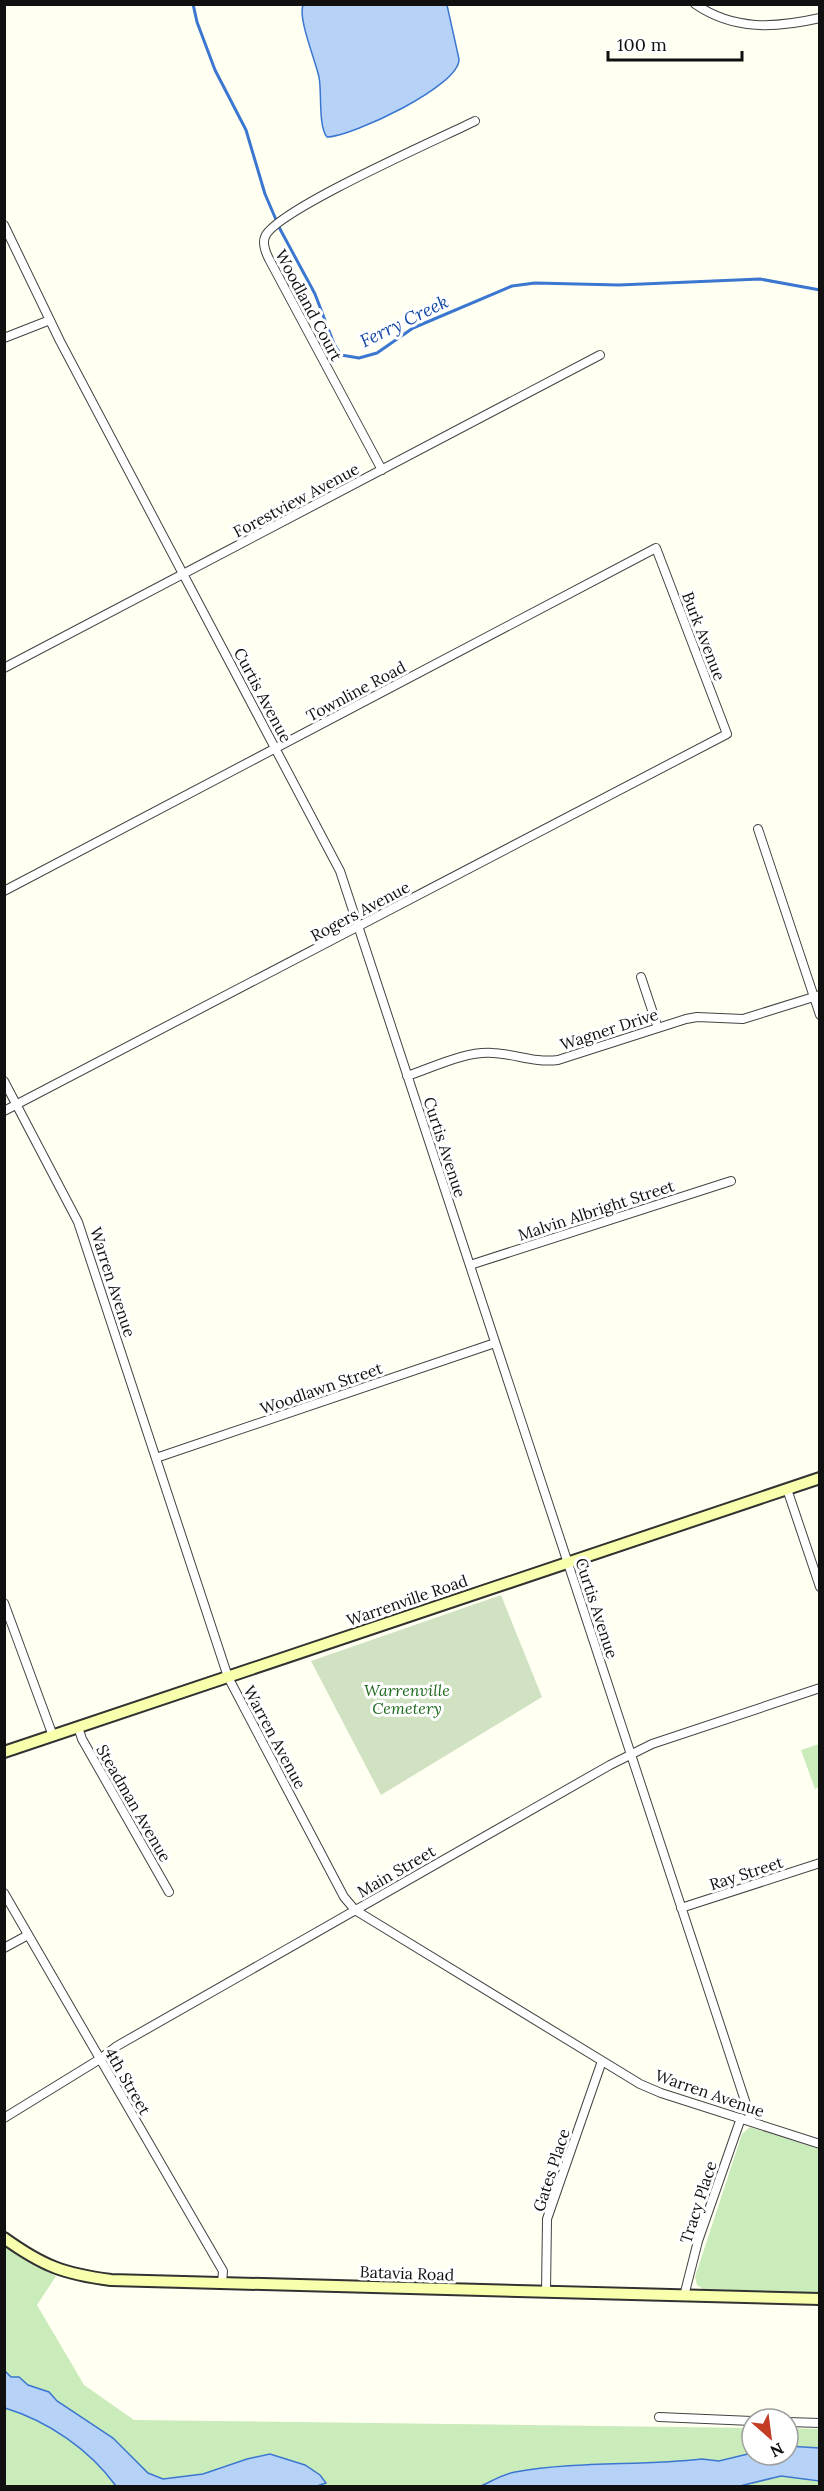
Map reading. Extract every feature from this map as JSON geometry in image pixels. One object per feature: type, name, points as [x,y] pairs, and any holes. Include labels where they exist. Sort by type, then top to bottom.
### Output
[{"type":"main road","name":"Warrenville Road","points":[[4,1752],[819,1478]]},
{"type":"main road","name":"Batavia Road","points":[[4,2238],[46,2266],[87,2277],[142,2281],[819,2299]]},
{"type":"street","points":[[695,4],[732,21],[762,26],[790,25],[819,18]]},
{"type":"street","name":"Woodland Court","points":[[382,470],[269,259],[264,242],[272,226],[325,194],[475,121]]},
{"type":"street","name":"Curtis Avenue","points":[[4,225],[50,320],[340,871],[752,2122]]},
{"type":"street","points":[[4,338],[50,320]]},
{"type":"street","name":"Forestview Avenue","points":[[4,668],[600,355]]},
{"type":"street","name":"Burk Avenue","points":[[656,548],[727,734]]},
{"type":"street","name":"Townline Road","points":[[4,891],[656,548]]},
{"type":"street","name":"Rogers Avenue","points":[[4,1111],[727,734]]},
{"type":"street","points":[[758,829],[816,996],[819,1015]]},
{"type":"street","points":[[641,977],[658,1028]]},
{"type":"street","name":"Wagner Drive","points":[[407,1076],[480,1053],[493,1053],[539,1062],[558,1060],[697,1017],[743,1019],[816,996]]},
{"type":"street","name":"Warren Avenue","points":[[4,1081],[78,1222],[228,1677],[344,1897],[355,1910],[640,2084],[661,2093],[819,2144]]},
{"type":"street","name":"Malvin Albright Street","points":[[470,1265],[731,1181]]},
{"type":"street","name":"Woodlawn Street","points":[[156,1458],[495,1343]]},
{"type":"street","points":[[787,1489],[819,1587]]},
{"type":"street","points":[[4,1603],[53,1736]]},
{"type":"street","name":"Main Street","points":[[4,2118],[100,2059],[117,2046],[631,1754],[652,1744],[819,1688]]},
{"type":"street","name":"Steadman Avenue","points":[[78,1727],[82,1739],[169,1892]]},
{"type":"street","name":"Ray Street","points":[[681,1908],[819,1863]]},
{"type":"street","name":"4th Street","points":[[4,1893],[223,2271],[222,2283]]},
{"type":"street","points":[[4,1948],[28,1935]]},
{"type":"street","name":"Gates Place","points":[[546,2292],[547,2219],[602,2061]]},
{"type":"street","name":"Tracy Place","points":[[684,2296],[698,2241],[741,2118]]},
{"type":"street","points":[[659,2417],[740,2420]]},
{"type":"street","points":[[800,2422],[819,2423]]},
{"type":"green space","name":"Warrenville Cemetery","points":[[501,1595],[542,1697],[381,1795],[311,1661]]},
{"type":"green space","points":[[819,1744],[819,1787],[815,1789],[801,1750]]},
{"type":"green space","points":[[750,2127],[819,2149],[819,2293],[703,2289],[697,2285],[695,2277],[742,2134]]},
{"type":"green space","points":[[4,2245],[25,2260],[56,2276],[37,2305],[84,2385],[134,2420],[740,2428],[740,2467],[800,2467],[800,2428],[819,2429],[819,2486],[5,2486]]},
{"type":"water","points":[[303,5],[447,5],[459,59],[455,70],[425,95],[403,108],[359,128],[327,137],[322,125],[319,77],[303,20]]},
{"type":"water","points":[[5,2371],[11,2377],[19,2377],[28,2385],[49,2392],[57,2401],[113,2438],[148,2473],[163,2479],[203,2474],[270,2454],[305,2465],[320,2475],[326,2483],[317,2486],[116,2486],[94,2460],[67,2438],[37,2421],[5,2408]]},
{"type":"water","points":[[800,2447],[819,2448],[819,2481],[781,2476],[740,2486],[481,2486],[511,2473],[538,2469],[702,2459],[719,2461],[740,2456],[740,2467],[800,2467]]},
{"type":"waterway","name":"Ferry Creek","points":[[193,4],[197,22],[215,70],[246,130],[265,194],[280,229],[315,294],[334,344],[341,355],[359,358],[377,353],[413,328],[512,286],[535,283],[619,285],[760,279],[820,290]]}]
